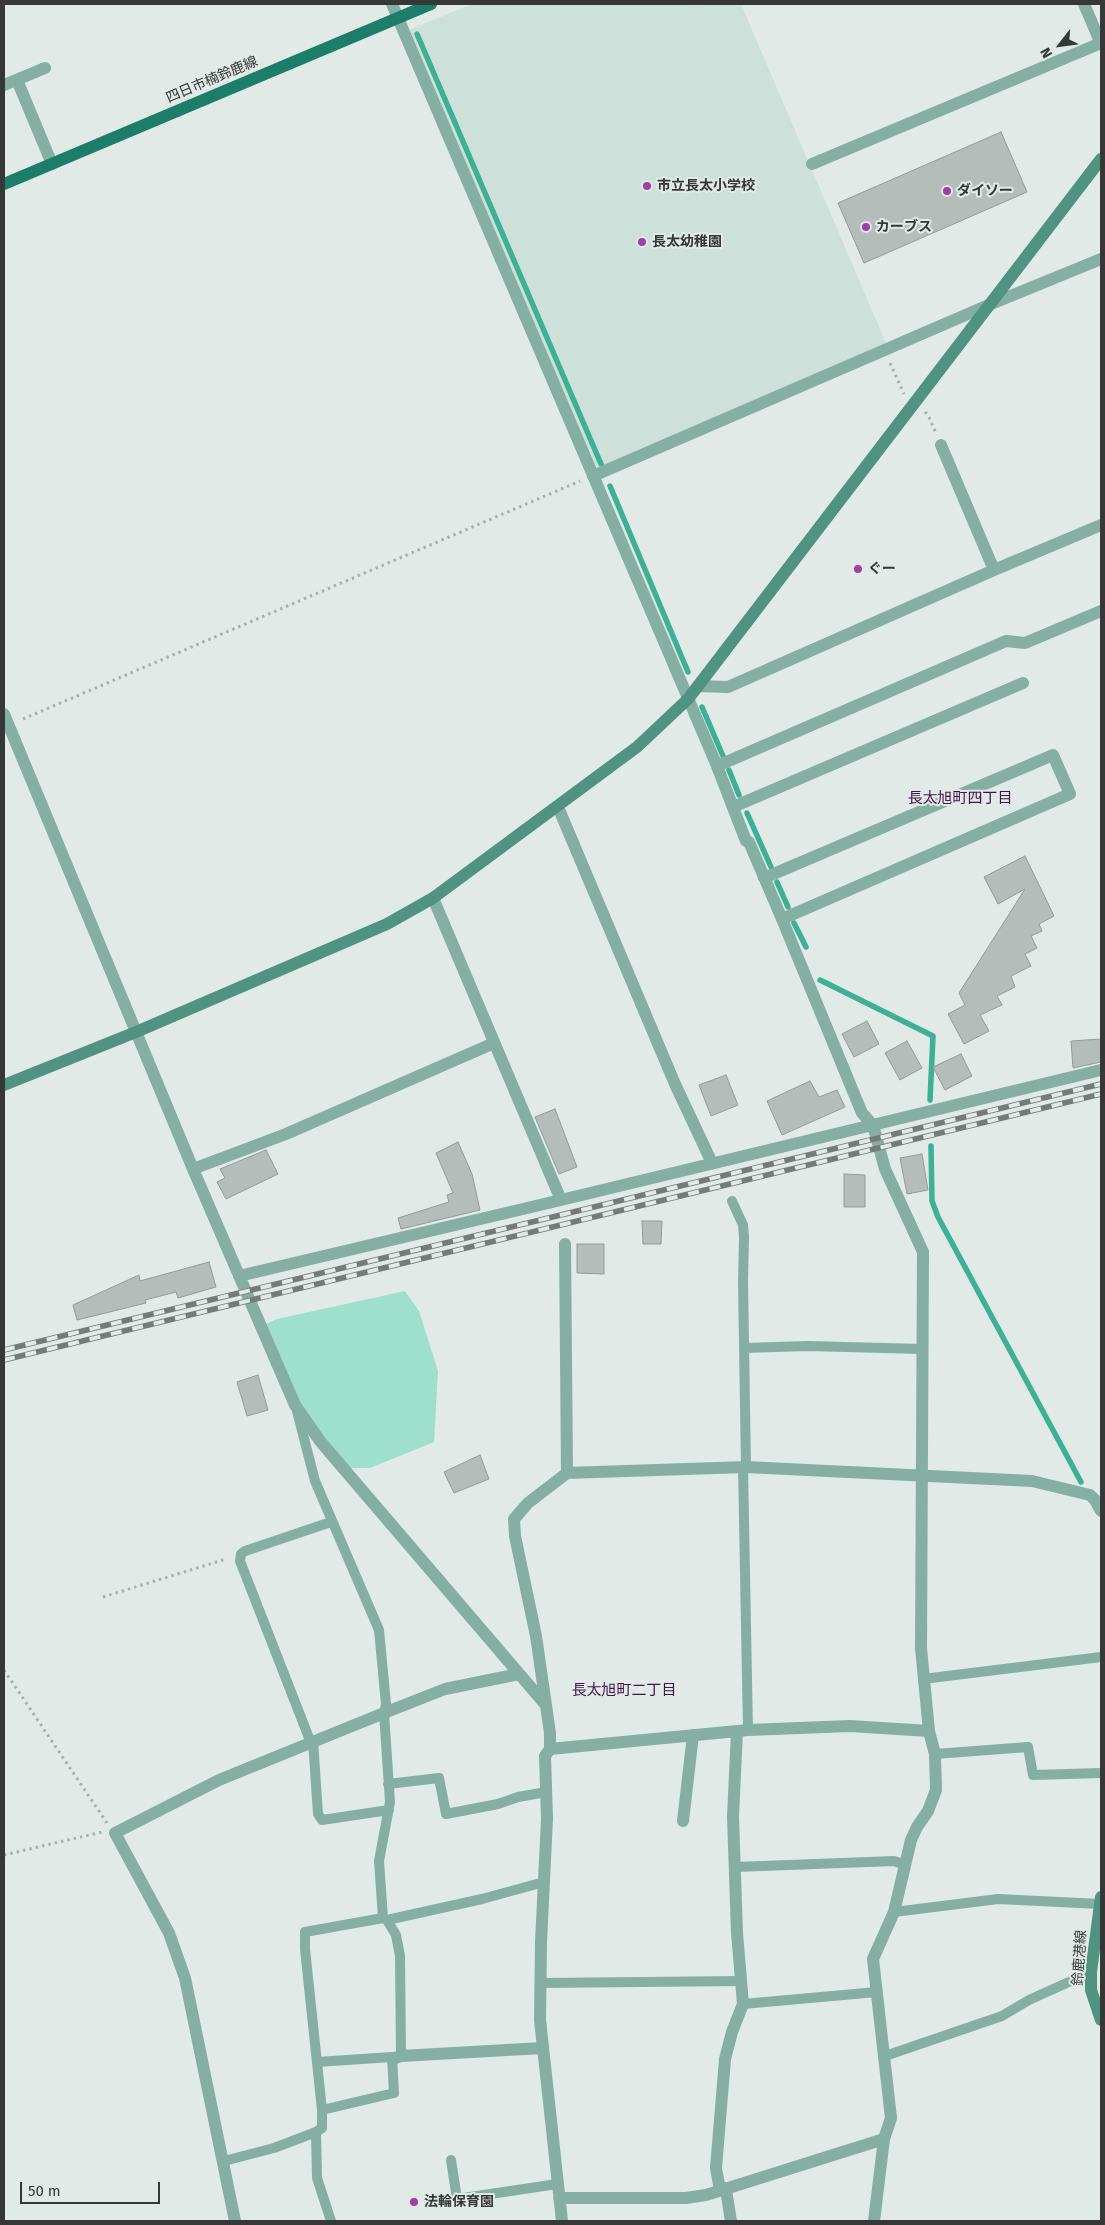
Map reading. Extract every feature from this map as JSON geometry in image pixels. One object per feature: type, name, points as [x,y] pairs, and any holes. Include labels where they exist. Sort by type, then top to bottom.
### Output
[{"type":"main road","name":"四日市楠鈴鹿線","points":[[4,184],[431,4]]},
{"type":"street","points":[[392,4],[717,766],[746,842],[749,842],[862,1112],[873,1125],[885,1169],[923,1252],[923,1474],[920,1592],[923,1679],[928,1731],[935,1754],[936,1790],[928,1811],[911,1840],[894,1912],[873,1959],[891,2118],[884,2140],[874,2221]]},
{"type":"street","points":[[812,164],[1101,44],[1084,4]]},
{"type":"street","points":[[4,85],[45,68]]},
{"type":"street","points":[[17,80],[52,164]]},
{"type":"street","points":[[4,1085],[136,1032],[387,924],[433,898],[637,747],[688,699],[1101,159]]},
{"type":"street","points":[[592,476],[991,304],[1101,259]]},
{"type":"street","points":[[941,445],[994,570]]},
{"type":"street","points":[[698,686],[728,687],[1101,525]]},
{"type":"street","points":[[717,766],[1006,641],[1025,643],[1101,611]]},
{"type":"street","points":[[734,807],[1023,683]]},
{"type":"street","points":[[6,720],[193,1168],[296,1405],[320,1441],[545,1704]]},
{"type":"street","points":[[764,878],[1053,755],[1070,794],[782,919]]},
{"type":"street","points":[[558,807],[672,1076],[712,1163]]},
{"type":"street","points":[[433,898],[561,1200]]},
{"type":"street","points":[[193,1168],[294,1130],[494,1043]]},
{"type":"street","points":[[239,1276],[1101,1070]]},
{"type":"street","points":[[565,1244],[567,1473]]},
{"type":"street","points":[[562,2221],[540,2020],[546,1792],[545,1756],[550,1749],[539,1652],[515,1536],[514,1519],[528,1503],[567,1473],[745,1467],[923,1474],[1032,1481],[1096,1494],[1096,1500],[1101,1511]]},
{"type":"street","points":[[235,2221],[185,1978],[169,1933],[110,1832],[218,1780],[445,1689],[519,1674]]},
{"type":"street","points":[[550,1749],[743,1731],[850,1726],[928,1731]]},
{"type":"street","points":[[731,2221],[726,2190],[719,2185],[716,2168],[725,2059],[732,2032],[743,2004],[733,1817],[743,1731]]},
{"type":"street","points":[[684,1821],[693,1735]]},
{"type":"street","name":"鈴鹿港線","points":[[1101,1901],[1098,1936],[1091,1972],[1091,1990],[1101,2020]]},
{"type":"street","points":[[396,2058],[542,2048]]},
{"type":"street","points":[[559,2198],[686,2198],[726,2190],[884,2140]]},
{"type":"lane","points":[[732,1201],[743,1225],[744,1237],[743,1731]]},
{"type":"lane","points":[[744,1348],[808,1346],[922,1349]]},
{"type":"lane","points":[[296,1405],[315,1481],[378,1630],[386,1704],[384,1713],[388,1784],[388,1810],[379,1861],[385,1919],[396,1935],[400,1956],[394,2093],[322,2110]]},
{"type":"lane","points":[[331,1522],[299,1535],[254,1548],[241,1554],[242,1568],[312,1742],[318,1814],[322,1820],[388,1810]]},
{"type":"lane","points":[[923,1679],[1101,1658]]},
{"type":"lane","points":[[935,1754],[1028,1747],[1033,1775],[1101,1773]]},
{"type":"lane","points":[[388,1784],[439,1778],[446,1814],[546,1792]]},
{"type":"lane","points":[[736,1867],[894,1861],[905,1865]]},
{"type":"lane","points":[[224,2161],[274,2148],[322,2128],[322,2110],[304,1949],[305,1932],[385,1919],[482,1899],[544,1882]]},
{"type":"lane","points":[[894,1912],[998,1899],[1101,1901]]},
{"type":"lane","points":[[885,2056],[1002,2016],[1029,2000],[1091,1972]]},
{"type":"lane","points":[[540,1983],[741,1981]]},
{"type":"lane","points":[[743,2004],[877,1992]]},
{"type":"lane","points":[[316,2062],[392,2056],[396,2058]]},
{"type":"lane","points":[[316,2132],[317,2178],[332,2221]]},
{"type":"lane","points":[[451,2160],[458,2198],[557,2184]]},
{"type":"path","points":[[891,366],[906,398]]},
{"type":"path","points":[[6,720],[592,476]]},
{"type":"path","points":[[103,1597],[241,1554]]},
{"type":"path","points":[[4,1670],[110,1832],[78,1837],[4,1854]]},
{"type":"shaded area","name":"市立長太小学校","points":[[472,4],[694,4],[695,6],[701,4],[741,4],[886,343],[599,467],[594,464],[409,30]]},
{"type":"green space","points":[[405,1291],[419,1311],[438,1371],[434,1442],[370,1468],[349,1468],[303,1410],[266,1324],[277,1319]]},
{"type":"building","name":"ダイソー","points":[[1001,132],[1027,192],[864,263],[838,203]]},
{"type":"building","points":[[1025,856],[1054,916],[1039,924],[1042,931],[1031,936],[1037,948],[1025,954],[1031,966],[1011,976],[1015,987],[997,996],[1002,1005],[980,1015],[989,1031],[964,1044],[948,1014],[965,1005],[959,993],[1025,889],[998,904],[984,877]]},
{"type":"building","points":[[867,1021],[879,1044],[854,1057],[842,1034]]},
{"type":"building","points":[[1101,1039],[1101,1062],[1073,1068],[1071,1041]]},
{"type":"building","points":[[907,1041],[922,1068],[900,1080],[885,1053]]},
{"type":"building","points":[[961,1054],[972,1076],[945,1090],[933,1067]]},
{"type":"building","points":[[726,1075],[738,1105],[711,1116],[699,1085]]},
{"type":"building","points":[[810,1081],[819,1097],[837,1090],[845,1107],[782,1135],[767,1101]]},
{"type":"building","points":[[555,1109],[577,1167],[559,1174],[535,1117]]},
{"type":"building","points":[[458,1142],[472,1174],[480,1210],[401,1229],[398,1218],[449,1202],[447,1195],[453,1193],[436,1153]]},
{"type":"building","points":[[266,1150],[278,1174],[226,1199],[217,1182],[225,1178],[220,1169]]},
{"type":"building","points":[[922,1154],[928,1190],[907,1194],[900,1158]]},
{"type":"building","points":[[844,1174],[865,1175],[865,1207],[844,1207]]},
{"type":"building","points":[[642,1221],[662,1221],[661,1244],[643,1244]]},
{"type":"building","points":[[577,1244],[604,1244],[604,1274],[577,1273]]},
{"type":"building","points":[[209,1262],[216,1287],[178,1298],[176,1292],[145,1300],[146,1303],[77,1320],[73,1305],[139,1275],[140,1281]]},
{"type":"building","points":[[258,1375],[268,1410],[247,1416],[237,1382]]},
{"type":"building","points":[[480,1455],[489,1479],[454,1493],[444,1472]]},
{"type":"waterway","points":[[417,34],[601,464]]},
{"type":"waterway","points":[[610,486],[688,672]]},
{"type":"waterway","points":[[702,707],[723,756]]},
{"type":"waterway","points":[[729,770],[739,795]]},
{"type":"waterway","points":[[747,813],[771,867]]},
{"type":"waterway","points":[[777,882],[788,907]]},
{"type":"waterway","points":[[794,923],[806,947]]},
{"type":"waterway","points":[[820,980],[933,1036],[930,1100]]},
{"type":"waterway","points":[[931,1146],[932,1201],[938,1217],[1081,1482]]},
{"type":"railway","points":[[4,1350],[1101,1084]]},
{"type":"railway","points":[[4,1360],[1101,1094]]},
{"type":"place","name":"市立長太小学校","points":[[647,186]]},
{"type":"place","name":"ダイソー","points":[[947,191]]},
{"type":"place","name":"カーブス","points":[[866,227]]},
{"type":"place","name":"長太幼稚園","points":[[642,242]]},
{"type":"place","name":"ぐー","points":[[858,569]]},
{"type":"place","name":"法輪保育園","points":[[414,2202]]},
{"type":"district","name":"長太旭町四丁目","points":[[960,799]]},
{"type":"district","name":"長太旭町二丁目","points":[[624,1691]]}]
